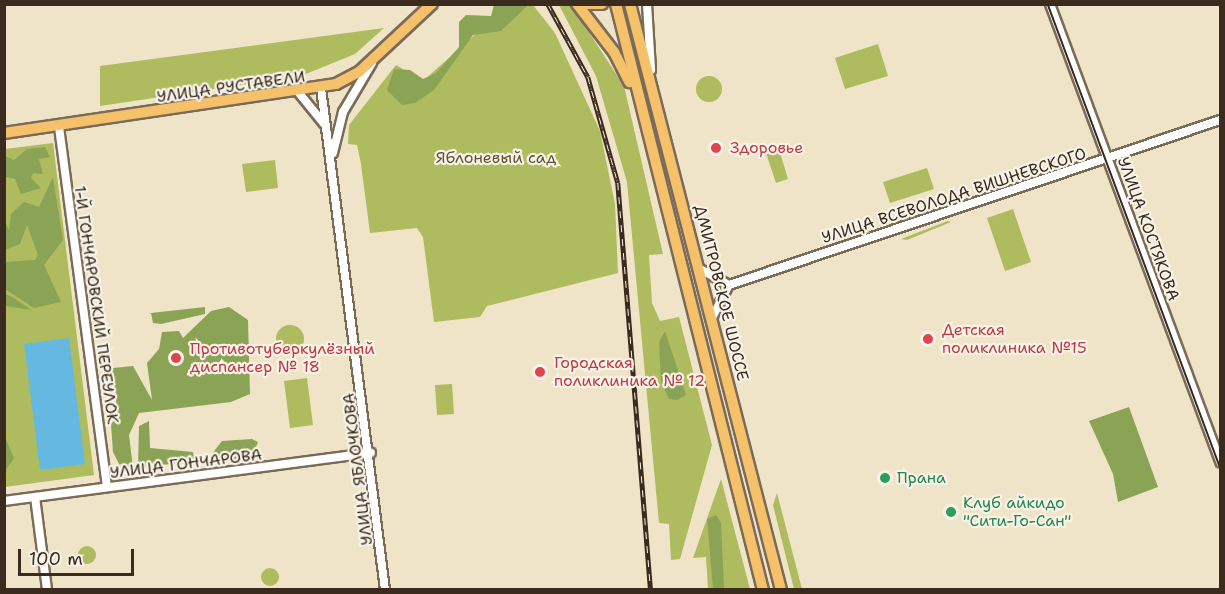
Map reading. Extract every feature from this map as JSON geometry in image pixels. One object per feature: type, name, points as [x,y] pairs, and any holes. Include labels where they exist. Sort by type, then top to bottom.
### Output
[{"type":"main road","name":"УЛИЦА РУСТАВЕЛИ","points":[[4,133],[299,93],[321,88],[374,59],[432,4]]},
{"type":"main road","points":[[577,4],[614,51],[640,107]]},
{"type":"main road","points":[[583,4],[602,4]]},
{"type":"main road","name":"ДМИТРОВСКОЕ ШОССЕ","points":[[616,4],[763,590]]},
{"type":"main road","name":"ДМИТРОВСКОЕ ШОССЕ","points":[[630,4],[781,590]]},
{"type":"street","points":[[647,4],[651,84]]},
{"type":"street","name":"УЛИЦА КОСТЯКОВА","points":[[1050,4],[1221,462]]},
{"type":"street","points":[[332,166],[343,112],[374,59]]},
{"type":"street","name":"УЛИЦА ЯБЛОЧКОВА","points":[[321,88],[371,453],[385,590]]},
{"type":"street","points":[[299,93],[325,125]]},
{"type":"street","name":"УЛИЦА ВСЕВОЛОДА ВИШНЕВСКОГО","points":[[729,285],[1221,120]]},
{"type":"street","name":"1-Й ГОНЧАРОВСКИЙ ПЕРЕУЛОК","points":[[59,127],[107,487]]},
{"type":"street","points":[[692,312],[699,302],[711,313],[717,299],[729,285],[715,282],[699,268]]},
{"type":"street","name":"УЛИЦА ГОНЧАРОВА","points":[[4,501],[371,453]]},
{"type":"street","points":[[35,497],[47,590]]},
{"type":"green space","points":[[494,5],[528,5],[501,31],[473,35],[434,90],[415,103],[402,105],[387,90],[394,69],[410,70],[423,79],[436,73],[459,47],[459,22],[466,15],[491,16]]},
{"type":"green space","name":"Яблоневый сад","points":[[508,5],[533,5],[555,33],[600,131],[615,204],[618,273],[487,306],[480,317],[434,322],[423,237],[417,228],[370,233],[357,145],[348,144],[349,125],[396,65],[423,81]]},
{"type":"green space","points":[[559,5],[571,5],[624,86],[663,254],[649,255],[652,303],[660,321],[679,317],[712,445],[680,559],[671,560],[669,524],[659,523],[627,182],[596,76]]},
{"type":"green space","points":[[384,28],[355,54],[301,76],[100,106],[100,66]]},
{"type":"green space","points":[[878,44],[888,76],[845,89],[835,58]]},
{"type":"green space","points":[[709,76],[719,79],[722,89],[719,99],[709,102],[699,99],[696,89],[699,79]]},
{"type":"green space","points":[[53,143],[94,475],[5,487],[5,149]]},
{"type":"green space","points":[[45,147],[50,157],[39,159],[43,174],[33,173],[31,178],[41,188],[21,194],[15,179],[5,177],[5,156],[14,160],[27,149]]},
{"type":"green space","points":[[779,149],[788,179],[776,183],[766,153]]},
{"type":"green space","points":[[275,160],[278,188],[246,192],[242,164]]},
{"type":"green space","points":[[927,168],[934,189],[890,203],[883,182]]},
{"type":"green space","points":[[53,177],[63,240],[44,265],[61,302],[34,308],[5,289],[5,262],[35,260],[38,255],[27,225],[20,244],[5,250],[5,222],[9,230],[11,214],[24,202],[39,207]]},
{"type":"green space","points":[[1013,209],[1031,262],[1005,271],[987,218]]},
{"type":"green space","points":[[948,221],[951,222],[907,240],[901,239]]},
{"type":"green space","points":[[5,294],[14,298],[31,310],[6,306]]},
{"type":"green space","points":[[205,307],[205,314],[161,324],[153,323],[151,313]]},
{"type":"green space","points":[[229,307],[248,320],[250,394],[231,402],[139,413],[129,435],[133,468],[122,470],[113,452],[111,424],[118,416],[114,384],[103,369],[133,366],[152,400],[147,363],[159,349],[162,332],[179,331],[183,338],[211,311]]},
{"type":"green space","points":[[290,325],[300,329],[304,339],[300,349],[290,353],[280,349],[276,339],[280,329]]},
{"type":"green space","points":[[665,331],[686,395],[677,400],[669,399],[661,381],[659,342]]},
{"type":"green space","points":[[307,378],[313,425],[290,428],[284,381]]},
{"type":"green space","points":[[452,384],[454,414],[437,415],[435,385]]},
{"type":"green space","points":[[1129,407],[1158,487],[1118,502],[1113,474],[1089,421]]},
{"type":"green space","points":[[149,421],[150,448],[193,452],[195,462],[138,467],[139,426]]},
{"type":"green space","points":[[4,435],[14,458],[5,471],[4,471]]},
{"type":"green space","points":[[252,439],[258,442],[253,454],[237,460],[211,455],[222,441]]},
{"type":"green space","points":[[721,479],[750,589],[708,589],[706,557],[693,558]]},
{"type":"green space","points":[[777,493],[802,589],[794,589],[773,505]]},
{"type":"green space","points":[[716,515],[721,523],[724,589],[713,589],[707,519]]},
{"type":"green space","points":[[87,546],[95,551],[96,555],[91,563],[87,564],[79,559],[78,555],[83,547]]},
{"type":"green space","points":[[270,568],[276,571],[279,577],[276,583],[270,586],[264,583],[261,577],[264,571]]},
{"type":"water","points":[[69,338],[85,464],[40,470],[24,344]]},
{"type":"tram line","points":[[1048,4],[1220,467]]},
{"type":"railway","points":[[548,4],[588,77],[618,183],[651,590]]},
{"type":"place","name":"Здоровье","points":[[716,148]]},
{"type":"place","name":"Детская поликлиника №15","points":[[928,339]]},
{"type":"place","name":"Противотуберкулёзный диспансер № 18","points":[[176,358]]},
{"type":"place","name":"Городская поликлиника № 12","points":[[540,372]]},
{"type":"place","name":"Прана","points":[[885,478]]},
{"type":"place","name":"Клуб айкидо \"Сити-Го-Сан\"","points":[[951,512]]}]
